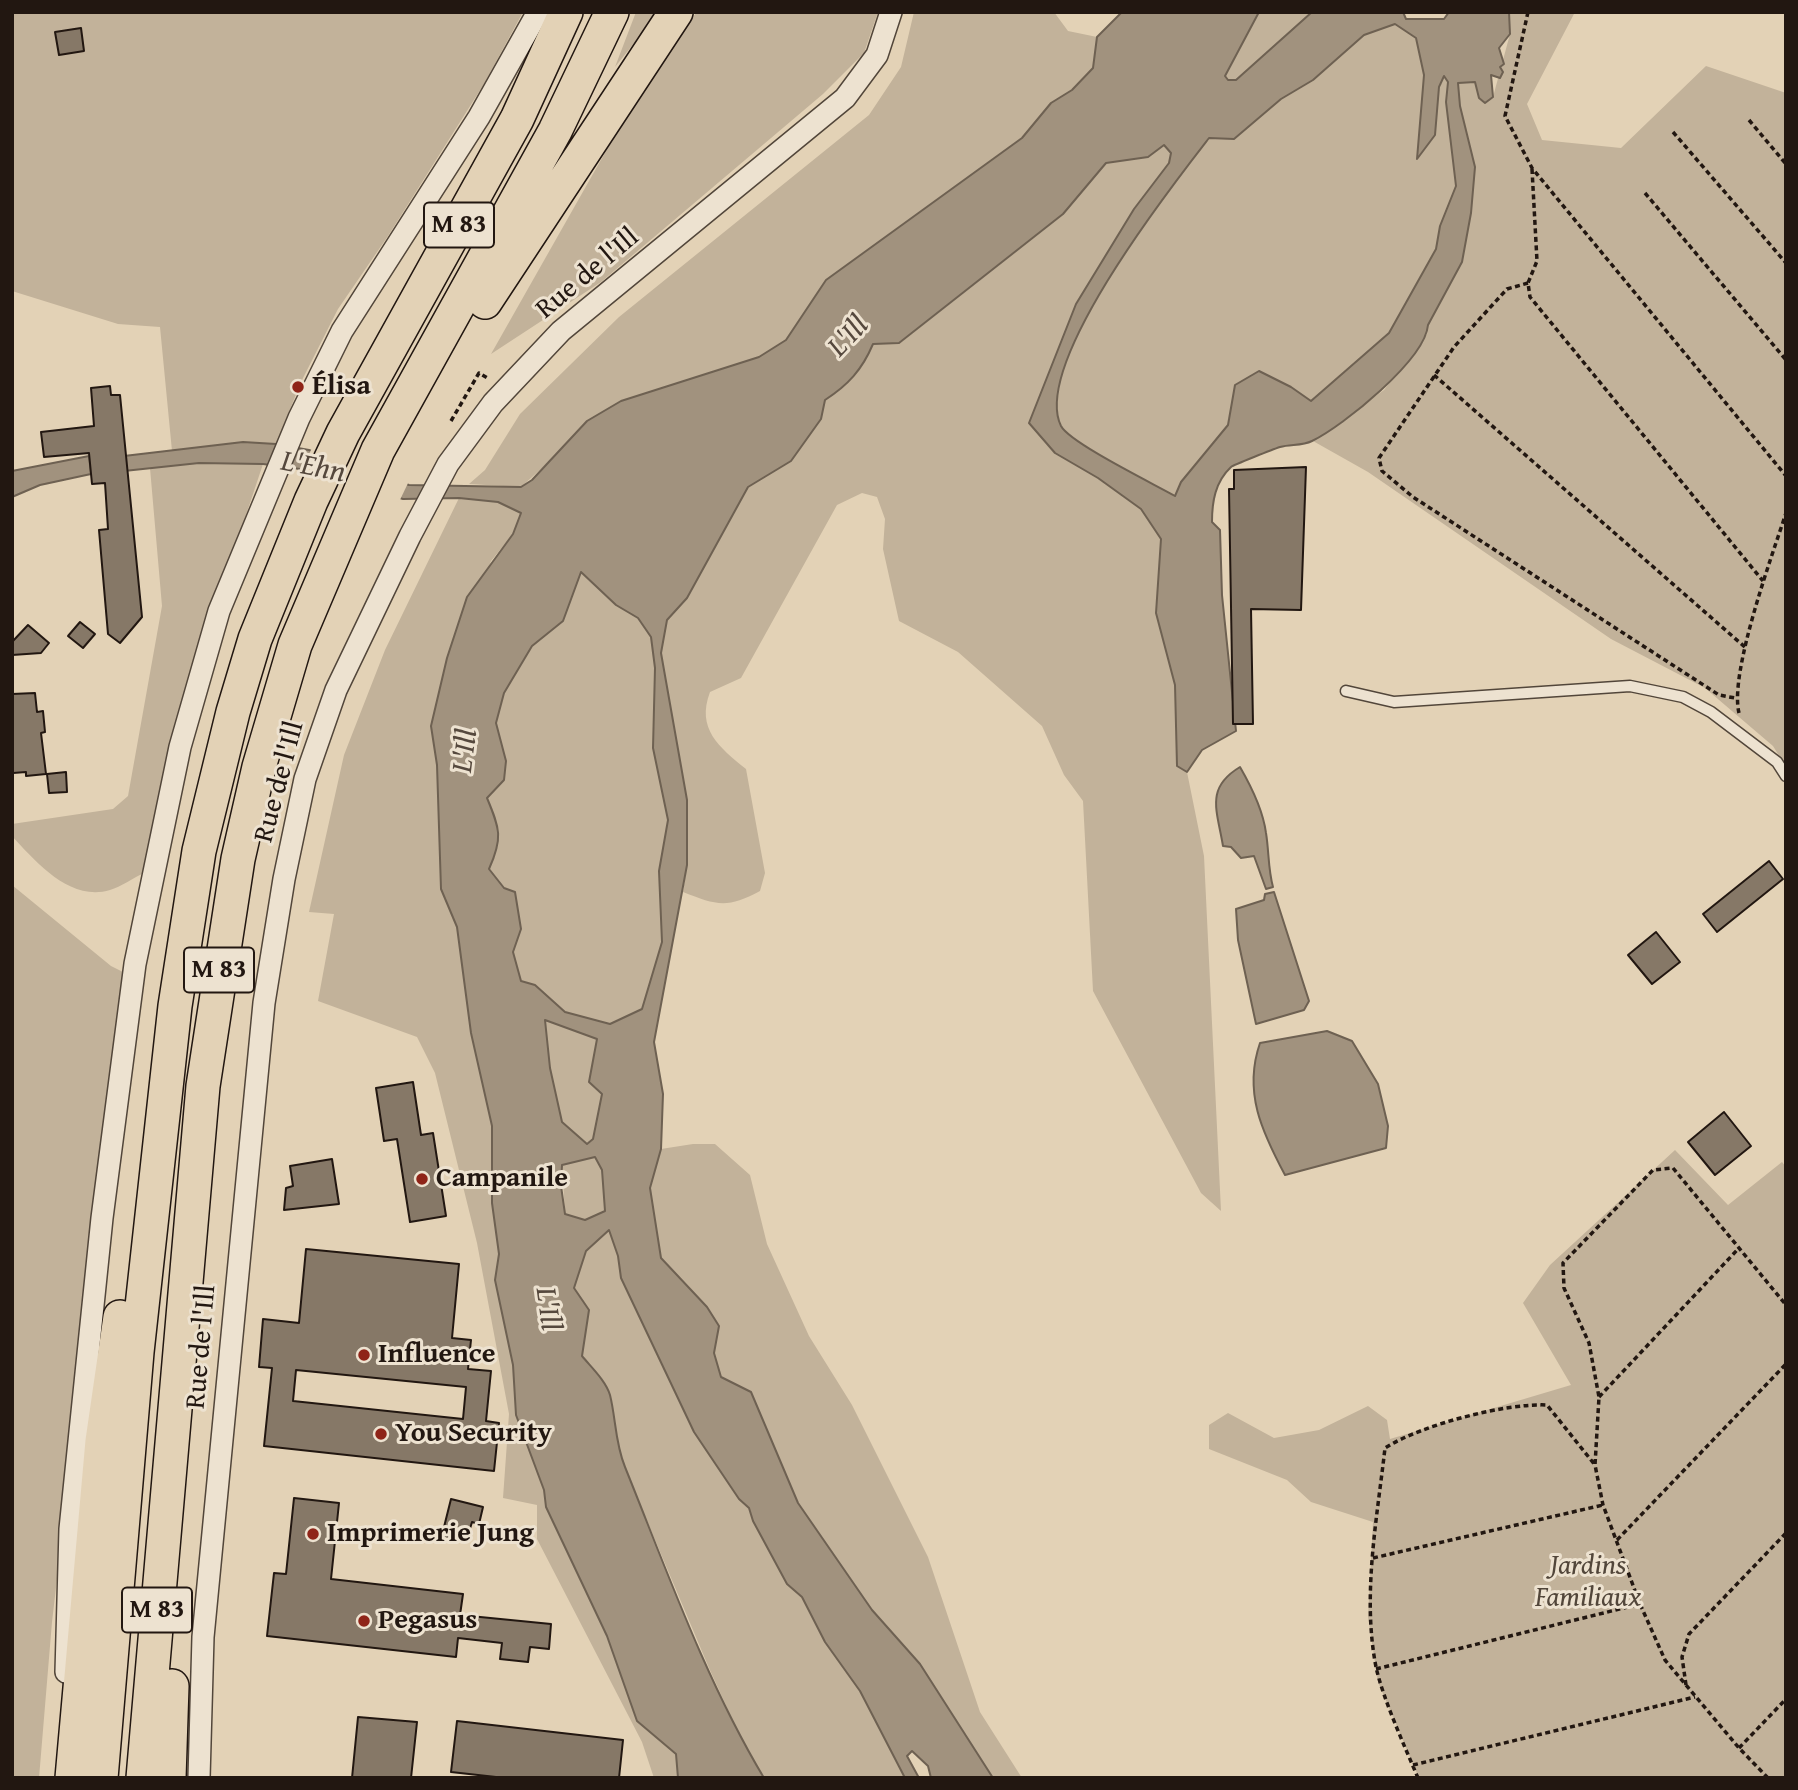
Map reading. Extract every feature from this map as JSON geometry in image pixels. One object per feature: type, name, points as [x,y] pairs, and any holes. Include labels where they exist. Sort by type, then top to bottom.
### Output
[{"type":"highway","name":"M 83","points":[[101,1778],[151,1214],[186,922],[213,787],[255,639],[311,501],[343,433],[517,119],[566,12]]},
{"type":"highway","name":"M 83","points":[[143,1778],[203,1086],[238,859],[258,767],[295,645],[347,516],[378,450],[555,131],[612,12]]},
{"type":"highway","points":[[440,337],[480,309],[676,12]]},
{"type":"highway","points":[[72,1778],[102,1441],[131,1238],[151,1214]]},
{"type":"highway","points":[[169,1778],[173,1642],[185,1489],[172,1441]]},
{"type":"street","points":[[75,1736],[66,1686],[70,1530],[101,1231],[135,964],[180,747],[219,611],[268,487],[299,418],[342,331],[479,117],[538,12]]},
{"type":"street","name":"Rue de l'Ill","points":[[199,1778],[203,1637],[264,1003],[284,880],[305,779],[336,690],[448,464],[493,403],[561,331],[845,98],[877,55],[891,12]]},
{"type":"lane","points":[[1346,691],[1394,702],[1630,686],[1682,697],[1745,735],[1777,762],[1786,776]]},
{"type":"path","points":[[1528,12],[1505,116],[1532,168],[1786,476]]},
{"type":"path","points":[[1749,120],[1786,164]]},
{"type":"path","points":[[1673,132],[1786,263]]},
{"type":"path","points":[[1532,168],[1537,261],[1528,283],[1530,298],[1763,581]]},
{"type":"path","points":[[1645,193],[1786,360]]},
{"type":"path","points":[[1528,283],[1507,289],[1434,375],[1379,458],[1382,471],[1413,497],[1719,695],[1735,698]]},
{"type":"path","points":[[1434,375],[1746,648]]},
{"type":"path","points":[[451,421],[467,391]]},
{"type":"path","points":[[1745,735],[1735,698],[1763,581],[1786,513]]},
{"type":"path","points":[[1768,1778],[1739,1748],[1665,1660],[1640,1604],[1603,1505],[1595,1465],[1599,1397],[1589,1343],[1563,1288],[1563,1263],[1653,1170],[1673,1168],[1786,1305]]},
{"type":"path","points":[[1599,1397],[1739,1248]]},
{"type":"path","points":[[1617,1540],[1786,1364]]},
{"type":"path","points":[[1418,1778],[1376,1669],[1371,1627],[1373,1558],[1385,1448],[1407,1434],[1523,1404],[1547,1405],[1595,1465]]},
{"type":"path","points":[[1373,1558],[1603,1505]]},
{"type":"path","points":[[1686,1687],[1682,1657],[1689,1634],[1786,1533]]},
{"type":"path","points":[[1376,1669],[1640,1604]]},
{"type":"path","points":[[1413,1765],[1695,1697]]},
{"type":"path","points":[[1739,1748],[1786,1699]]},
{"type":"green space","points":[[12,12],[523,12],[484,84],[388,236],[338,309],[301,382],[276,444],[243,442],[172,451],[160,327],[118,324],[12,291]]},
{"type":"green space","points":[[636,12],[659,12],[615,67]]},
{"type":"green space","points":[[697,12],[878,12],[864,53],[823,94],[601,282],[491,354],[657,61]]},
{"type":"green space","points":[[914,12],[1054,12],[1068,31],[1097,37],[1093,68],[1072,90],[1051,103],[1022,138],[826,280],[786,340],[759,357],[708,375],[551,460],[521,487],[469,484],[485,470],[520,414],[619,317],[869,115],[901,67]]},
{"type":"green space","points":[[1259,12],[1312,12],[1240,79],[1228,80],[1225,76]]},
{"type":"green space","points":[[1509,12],[1575,12],[1527,104],[1542,140],[1621,148],[1706,66],[1786,93],[1786,767],[1773,746],[1705,688],[1611,639],[1368,472],[1313,441],[1384,390],[1427,334],[1428,325],[1462,262],[1471,214],[1475,167],[1460,106],[1458,82],[1476,81],[1479,98],[1493,97],[1510,34]]},
{"type":"green space","points":[[1395,24],[1416,38],[1424,75],[1417,157],[1444,75],[1448,82],[1446,102],[1456,186],[1440,226],[1436,249],[1389,333],[1310,402],[1291,387],[1228,419],[1228,425],[1181,482],[1175,496],[1114,464],[1069,435],[1062,428],[1057,402],[1065,366],[1083,324],[1138,235],[1209,138],[1234,138],[1281,99],[1313,80],[1364,35]]},
{"type":"green space","points":[[1164,145],[1171,153],[1169,163],[1029,423],[1141,509],[1161,539],[1156,613],[1175,685],[1177,765],[1187,772],[1204,856],[1221,1211],[1201,1193],[1093,991],[1083,801],[1064,775],[1042,726],[958,652],[899,621],[883,549],[885,519],[877,497],[862,493],[837,505],[741,678],[710,692],[706,705],[708,727],[719,745],[746,769],[765,873],[760,891],[739,901],[713,902],[683,892],[687,865],[661,653],[667,620],[687,598],[748,487],[791,461],[821,419],[825,400],[854,376],[873,344],[900,343],[1063,214],[1106,163],[1148,157]]},
{"type":"green space","points":[[199,463],[263,464],[195,668],[144,873],[110,890],[81,890],[68,885],[43,868],[12,836],[12,824],[113,809],[128,796],[162,606],[150,468]]},
{"type":"green space","points":[[459,498],[498,502],[522,513],[513,534],[491,561],[431,726],[437,765],[441,889],[457,927],[471,1033],[492,1126],[492,1203],[499,1254],[495,1280],[513,1365],[516,1415],[544,1490],[546,1508],[607,1636],[637,1721],[676,1754],[678,1778],[654,1778],[642,1742],[537,1539],[537,1505],[503,1498],[509,1414],[477,1243],[435,1073],[417,1037],[318,1001],[334,914],[309,912],[344,755],[385,650]]},
{"type":"green space","points":[[581,571],[616,605],[638,618],[651,637],[655,668],[653,748],[668,820],[659,871],[662,942],[642,1009],[610,1024],[565,1012],[535,985],[521,981],[513,952],[521,929],[504,888],[489,869],[498,833],[487,798],[504,780],[506,761],[496,723],[504,693],[532,646],[563,621]]},
{"type":"green space","points":[[12,885],[111,966],[127,974],[52,1622],[39,1778],[12,1778]]},
{"type":"green space","points":[[545,1020],[597,1039],[589,1082],[602,1094],[593,1139],[587,1144],[562,1122],[550,1068]]},
{"type":"green space","points":[[715,1144],[750,1175],[767,1244],[809,1336],[852,1405],[928,1557],[980,1712],[1022,1778],[993,1778],[920,1664],[872,1610],[798,1503],[751,1393],[721,1377],[714,1353],[719,1326],[707,1307],[661,1258],[650,1188],[661,1149]]},
{"type":"green space","name":"Jardins Familiaux","points":[[1675,1150],[1728,1205],[1782,1162],[1786,1167],[1786,1778],[1419,1778],[1378,1682],[1368,1617],[1373,1522],[1311,1502],[1287,1480],[1209,1449],[1209,1425],[1228,1413],[1274,1438],[1319,1430],[1368,1406],[1387,1420],[1390,1439],[1571,1385],[1523,1303],[1550,1265]]},
{"type":"green space","points":[[595,1157],[602,1170],[605,1211],[585,1220],[565,1214],[562,1165]]},
{"type":"green space","points":[[609,1230],[618,1256],[621,1278],[694,1432],[739,1499],[749,1508],[753,1521],[787,1584],[802,1597],[825,1642],[860,1691],[905,1778],[764,1778],[743,1743],[617,1447],[609,1392],[582,1356],[589,1310],[574,1288],[586,1251]]},
{"type":"water","points":[[1122,12],[1259,12],[1225,76],[1228,80],[1236,80],[1312,12],[1403,12],[1406,19],[1444,19],[1449,12],[1509,12],[1510,34],[1499,48],[1504,64],[1500,67],[1503,72],[1500,78],[1491,75],[1493,97],[1485,103],[1479,98],[1475,82],[1458,83],[1460,106],[1475,167],[1471,213],[1462,262],[1413,356],[1362,407],[1326,433],[1308,443],[1280,447],[1233,466],[1218,486],[1212,522],[1220,530],[1222,595],[1236,731],[1202,750],[1187,772],[1177,766],[1175,685],[1156,613],[1161,539],[1141,509],[1098,478],[1055,453],[1029,423],[1076,304],[1134,209],[1169,163],[1171,153],[1164,145],[1148,157],[1106,163],[1063,214],[899,343],[873,344],[854,376],[825,400],[821,419],[791,461],[748,487],[687,598],[667,620],[661,653],[687,800],[687,865],[654,1042],[663,1094],[661,1149],[650,1188],[661,1258],[707,1307],[719,1326],[714,1353],[721,1377],[751,1392],[798,1503],[872,1610],[920,1664],[993,1778],[931,1778],[928,1766],[912,1751],[907,1756],[919,1778],[905,1778],[860,1691],[825,1642],[802,1597],[787,1584],[753,1521],[749,1508],[739,1499],[694,1432],[621,1278],[618,1256],[609,1230],[586,1251],[574,1288],[589,1310],[582,1356],[608,1390],[622,1458],[672,1586],[724,1703],[764,1778],[678,1778],[676,1754],[637,1721],[607,1636],[546,1507],[544,1490],[516,1415],[513,1365],[495,1280],[499,1254],[492,1203],[492,1126],[471,1033],[457,927],[441,889],[437,765],[431,726],[447,658],[467,597],[513,534],[521,513],[498,502],[459,498],[403,499],[300,469],[263,464],[199,463],[124,471],[124,456],[243,442],[276,444],[309,450],[409,485],[521,487],[532,480],[587,421],[621,401],[759,357],[786,340],[826,280],[1022,138],[1051,103],[1072,90],[1093,68],[1097,37]],"holes":[[[1395,24],[1416,38],[1424,75],[1417,159],[1435,135],[1439,87],[1444,76],[1448,82],[1446,102],[1456,186],[1440,226],[1436,249],[1389,333],[1311,401],[1291,387],[1259,371],[1235,385],[1228,425],[1181,482],[1175,496],[1095,452],[1061,426],[1057,398],[1066,362],[1085,321],[1110,278],[1166,195],[1209,138],[1234,139],[1281,99],[1313,80],[1364,35]],[[581,572],[616,605],[638,618],[651,637],[655,668],[653,748],[668,820],[659,871],[662,942],[642,1009],[610,1024],[565,1012],[535,985],[521,981],[513,952],[521,929],[515,892],[504,888],[489,869],[498,833],[487,798],[504,780],[506,761],[496,723],[504,693],[532,646],[563,621]],[[545,1020],[597,1039],[589,1082],[602,1094],[593,1139],[587,1144],[562,1122],[550,1068]],[[595,1157],[602,1170],[605,1211],[585,1220],[565,1214],[561,1186],[562,1165]]]},
{"type":"water","points":[[89,456],[91,474],[40,485],[12,497],[12,471]]},
{"type":"water","points":[[1240,767],[1256,798],[1264,824],[1273,887],[1266,889],[1254,856],[1241,858],[1231,847],[1223,846],[1216,801],[1222,783]]},
{"type":"water","points":[[1274,892],[1309,1001],[1304,1010],[1256,1024],[1238,940],[1236,909],[1264,900],[1265,894]]},
{"type":"water","points":[[1327,1031],[1352,1041],[1378,1084],[1388,1126],[1386,1148],[1285,1175],[1262,1127],[1254,1095],[1255,1061],[1260,1043]]},
{"type":"pier","points":[[312,448],[409,481],[399,502],[300,472]]},
{"type":"building","points":[[81,28],[84,51],[59,55],[55,32]]},
{"type":"building","points":[[110,386],[111,395],[120,395],[142,617],[120,643],[108,634],[99,530],[108,529],[105,483],[92,484],[89,453],[44,457],[41,432],[94,426],[91,388]]},
{"type":"building","points":[[1306,467],[1301,610],[1251,609],[1253,724],[1233,724],[1229,489],[1234,489],[1234,470]]},
{"type":"building","points":[[80,622],[95,634],[83,648],[68,636]]},
{"type":"building","points":[[28,625],[49,643],[41,653],[12,655],[12,642]]},
{"type":"building","points":[[35,693],[37,712],[43,711],[45,732],[41,733],[46,774],[26,776],[26,772],[13,773],[12,694]]},
{"type":"building","points":[[66,772],[67,792],[49,793],[47,774]]},
{"type":"building","points":[[1769,861],[1783,879],[1717,932],[1703,914]]},
{"type":"building","points":[[1656,932],[1680,962],[1652,984],[1628,955]]},
{"type":"building","name":"Campanile","points":[[413,1082],[421,1135],[433,1133],[446,1216],[410,1222],[397,1139],[384,1141],[376,1088]]},
{"type":"building","points":[[1724,1112],[1751,1146],[1715,1175],[1688,1142]]},
{"type":"building","points":[[332,1159],[339,1204],[284,1210],[286,1188],[293,1186],[290,1166]]},
{"type":"building","points":[[306,1249],[459,1264],[452,1338],[471,1340],[468,1369],[491,1371],[486,1421],[499,1423],[494,1471],[264,1446],[272,1368],[259,1367],[263,1319],[299,1323]],"holes":[[[296,1370],[466,1387],[463,1419],[293,1401]]]},
{"type":"building","name":"Pegasus","points":[[294,1498],[339,1503],[331,1579],[463,1594],[460,1615],[551,1624],[549,1649],[530,1647],[528,1662],[500,1659],[502,1643],[458,1638],[456,1657],[267,1636],[274,1573],[286,1574]]},
{"type":"building","points":[[451,1499],[483,1507],[479,1524],[472,1522],[466,1542],[442,1535]]},
{"type":"building","points":[[358,1717],[417,1722],[411,1778],[352,1778]]},
{"type":"building","points":[[457,1721],[623,1740],[619,1778],[505,1778],[451,1772]]},
{"type":"place","name":"Élisa","points":[[298,387]]},
{"type":"place","name":"Campanile","points":[[422,1179]]},
{"type":"place","name":"Influence","points":[[364,1355]]},
{"type":"place","name":"You Security","points":[[381,1434]]},
{"type":"place","name":"Imprimerie Jung","points":[[313,1534]]},
{"type":"place","name":"Pegasus","points":[[364,1621]]},
{"type":"water label","name":"L'Ill","points":[[849,337]]},
{"type":"water label","name":"L'Ehn","points":[[313,468]]},
{"type":"water label","name":"L'Ill","points":[[466,751]]},
{"type":"water label","name":"L'Ill","points":[[547,1309]]}]
